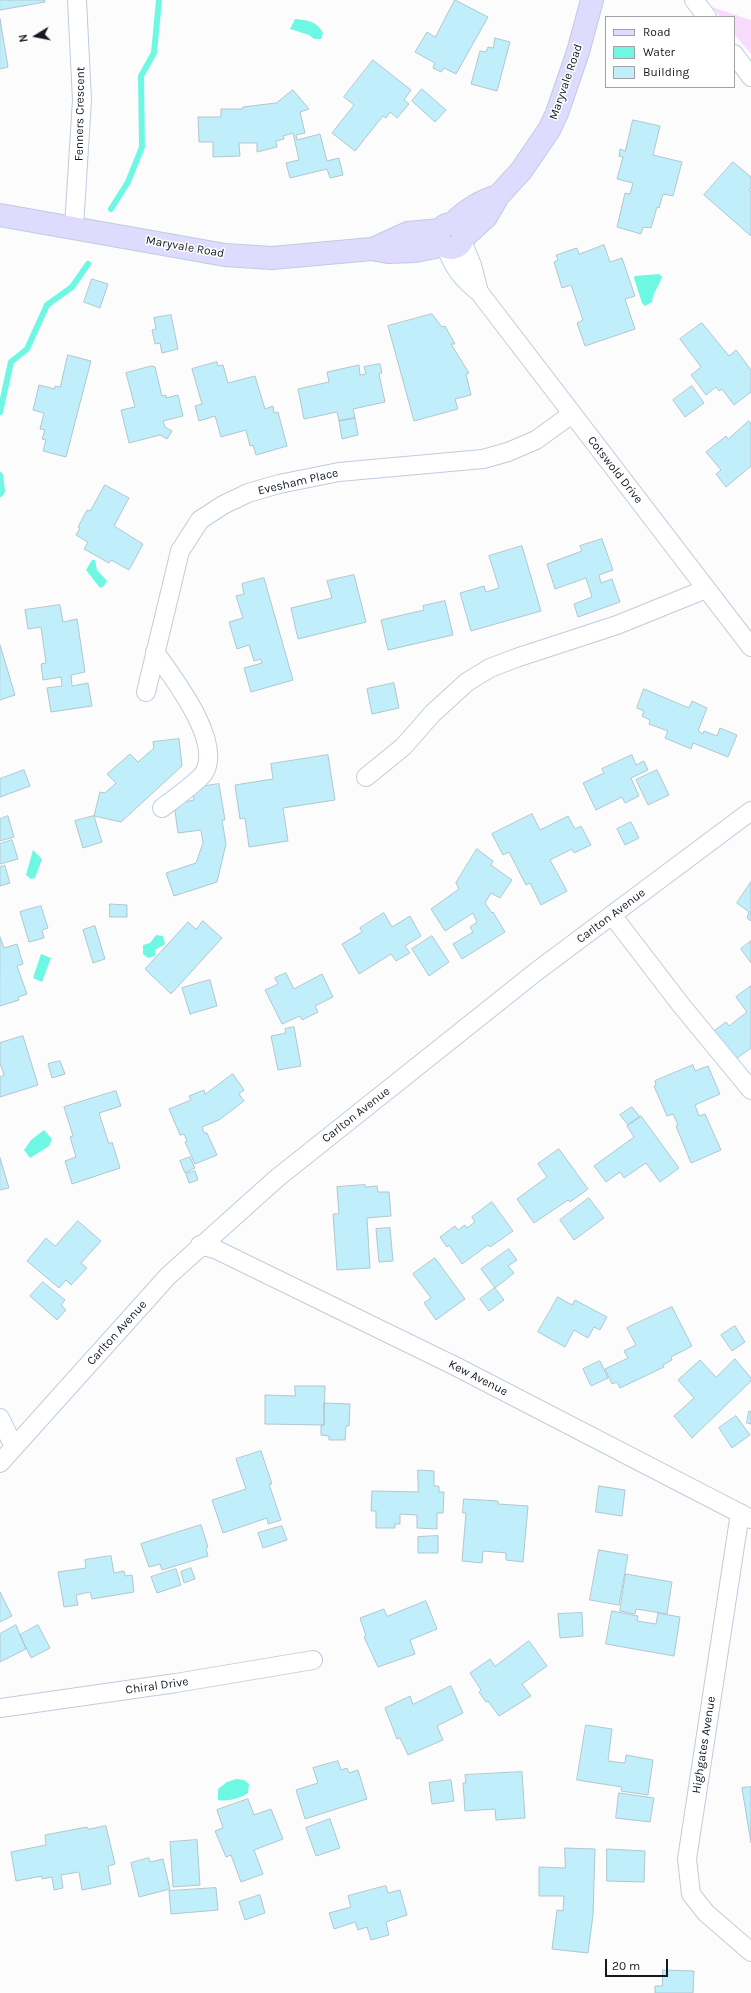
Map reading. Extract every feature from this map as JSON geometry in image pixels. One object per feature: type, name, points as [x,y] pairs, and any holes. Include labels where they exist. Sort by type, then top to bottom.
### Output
[{"type":"street","name":"Fenners Crescent","points":[[74,228],[82,100],[78,0]]},
{"type":"street","name":"Maryvale Road","points":[[0,215],[233,255],[272,258],[372,250],[408,234],[451,237],[470,208],[498,196],[521,171],[539,146],[557,113],[578,52],[592,0]]},
{"type":"street","points":[[694,0],[706,16]]},
{"type":"street","points":[[735,55],[751,77]]},
{"type":"street","name":"Cotswold Drive","points":[[451,237],[451,262],[457,272],[479,292],[751,647]]},
{"type":"street","name":"Evesham Place","points":[[146,692],[180,551],[200,520],[223,504],[248,493],[279,484],[339,472],[483,459],[508,452],[536,440],[572,414]]},
{"type":"street","points":[[366,777],[403,747],[433,713],[467,682],[490,668],[617,625],[706,589]]},
{"type":"street","points":[[155,652],[196,715],[207,744],[209,760],[204,774],[162,808]]},
{"type":"street","name":"Carlton Avenue","points":[[0,1463],[168,1276],[200,1245],[276,1179],[537,971],[751,811]]},
{"type":"street","points":[[612,916],[681,1005],[751,1090]]},
{"type":"street","name":"Kew Avenue","points":[[200,1245],[215,1249],[448,1362],[745,1516]]},
{"type":"street","points":[[0,1418],[14,1447]]},
{"type":"street","name":"Highgates Avenue","points":[[745,1516],[687,1859],[691,1894],[706,1913],[751,1952]]},
{"type":"street","name":"Chiral Drive","points":[[0,1708],[176,1683],[313,1660]]},
{"type":"shaded area","points":[[712,7],[751,20],[751,54],[735,35],[735,16],[719,16]]},
{"type":"water","points":[[295,19],[308,21],[318,26],[323,33],[321,39],[314,39],[309,35],[290,29]]},
{"type":"water","points":[[659,274],[662,277],[652,302],[645,306],[642,303],[634,278],[635,276]]},
{"type":"water","points":[[92,560],[95,560],[97,570],[107,581],[104,586],[100,588],[86,570]]},
{"type":"water","points":[[33,850],[42,859],[35,878],[31,879],[26,875]]},
{"type":"water","points":[[156,935],[163,936],[165,944],[155,950],[155,956],[148,958],[143,954],[143,945],[150,943]]},
{"type":"water","points":[[41,954],[51,958],[42,982],[33,978]]},
{"type":"water","points":[[44,1130],[52,1139],[49,1146],[30,1158],[24,1150],[31,1140]]},
{"type":"water","points":[[236,1779],[244,1780],[249,1784],[248,1793],[234,1799],[218,1800],[218,1789],[227,1782]]},
{"type":"building","points":[[0,0],[45,0],[45,2],[0,10]]},
{"type":"building","points":[[455,0],[488,17],[456,74],[444,68],[441,72],[433,68],[435,63],[415,52],[427,32],[435,37]]},
{"type":"building","points":[[0,19],[8,67],[0,69]]},
{"type":"building","points":[[495,38],[510,42],[497,91],[471,84],[480,51],[486,52],[488,47],[493,48]]},
{"type":"building","points":[[373,60],[411,90],[404,100],[409,104],[397,118],[390,112],[386,118],[383,116],[355,151],[332,133],[354,105],[344,97]]},
{"type":"building","points":[[422,89],[446,110],[435,122],[412,101]]},
{"type":"building","points":[[293,90],[309,109],[300,112],[305,133],[296,135],[297,140],[320,134],[327,161],[339,158],[343,175],[330,178],[327,169],[290,178],[286,163],[299,160],[293,133],[283,136],[284,139],[276,141],[277,147],[257,152],[257,143],[239,143],[240,156],[213,157],[213,142],[199,142],[198,117],[221,117],[221,109],[242,109],[243,107],[276,103]]},
{"type":"building","points":[[633,120],[660,126],[653,155],[682,162],[673,196],[663,194],[659,208],[657,207],[651,228],[643,227],[641,234],[617,227],[625,193],[630,194],[633,183],[617,179],[623,157],[619,156],[620,149],[625,151]]},
{"type":"building","points":[[733,162],[751,177],[751,188],[749,190],[751,191],[751,236],[704,195]]},
{"type":"building","points":[[604,245],[610,262],[622,258],[635,296],[625,299],[635,329],[585,346],[577,323],[583,320],[571,285],[562,288],[554,262],[558,260],[556,255],[577,248],[579,254]]},
{"type":"building","points":[[92,279],[108,284],[100,308],[84,302]]},
{"type":"building","points":[[432,314],[442,327],[445,326],[455,344],[451,344],[469,373],[466,374],[471,395],[455,399],[458,409],[414,421],[388,326]]},
{"type":"building","points":[[171,315],[178,349],[162,353],[160,343],[155,344],[152,330],[156,329],[154,318]]},
{"type":"building","points":[[702,323],[729,356],[736,350],[751,370],[751,392],[734,405],[722,389],[719,391],[716,387],[706,395],[691,375],[701,367],[680,339]]},
{"type":"building","points":[[68,355],[91,361],[66,457],[43,451],[46,440],[42,439],[45,430],[40,429],[44,413],[33,410],[39,385],[55,389],[55,386],[60,387]]},
{"type":"building","points":[[217,362],[218,366],[223,365],[228,383],[255,376],[265,409],[273,406],[274,413],[278,412],[287,446],[256,455],[253,445],[250,446],[246,430],[221,437],[215,416],[199,421],[195,406],[202,404],[192,369]]},
{"type":"building","points":[[380,364],[382,373],[379,374],[385,402],[353,409],[355,418],[339,421],[337,412],[304,419],[298,389],[329,382],[327,372],[359,365],[360,375],[366,374],[364,367]]},
{"type":"building","points":[[152,366],[155,367],[162,396],[166,395],[166,398],[178,395],[183,416],[163,421],[165,427],[172,431],[167,439],[160,435],[129,443],[121,410],[135,407],[126,373]]},
{"type":"building","points":[[692,386],[704,403],[685,417],[673,400]]},
{"type":"building","points":[[355,418],[358,435],[342,439],[339,421]]},
{"type":"building","points":[[749,421],[751,424],[751,466],[726,487],[716,474],[721,470],[706,452],[726,436],[728,439]]},
{"type":"building","points":[[105,485],[129,498],[114,526],[143,544],[129,570],[111,560],[109,563],[84,549],[88,542],[76,535],[80,528],[78,527],[87,510],[90,511]]},
{"type":"building","points":[[602,539],[613,570],[599,575],[601,583],[612,579],[620,602],[578,617],[574,604],[592,597],[586,578],[555,589],[547,564],[582,551],[580,546]]},
{"type":"building","points":[[522,546],[541,611],[471,631],[460,593],[484,586],[486,592],[499,588],[489,556]]},
{"type":"building","points":[[354,575],[366,622],[298,639],[291,608],[332,598],[327,581]]},
{"type":"building","points":[[264,578],[293,680],[251,692],[244,668],[262,663],[261,659],[254,661],[249,645],[237,649],[229,622],[243,618],[236,596],[244,594],[242,584]]},
{"type":"building","points":[[445,601],[453,635],[388,650],[381,620],[424,610],[423,606]]},
{"type":"building","points":[[60,605],[63,622],[77,619],[85,672],[71,675],[72,686],[88,683],[92,706],[51,712],[47,688],[62,686],[61,677],[43,680],[41,664],[46,663],[41,627],[28,629],[25,610]]},
{"type":"building","points":[[0,645],[15,695],[0,700]]},
{"type":"building","points":[[394,683],[399,708],[372,714],[367,689]]},
{"type":"building","points":[[644,689],[689,708],[692,701],[707,708],[698,731],[703,734],[704,731],[717,736],[720,728],[737,735],[728,757],[693,743],[691,749],[665,738],[668,731],[649,724],[650,720],[642,716],[644,711],[637,708]]},
{"type":"building","points":[[179,739],[182,766],[121,822],[94,816],[100,792],[105,793],[116,783],[107,774],[130,754],[138,762],[154,748],[153,742]]},
{"type":"building","points":[[328,755],[335,800],[283,808],[288,841],[249,847],[245,818],[240,819],[235,785],[273,779],[271,764]]},
{"type":"building","points":[[632,755],[636,765],[644,761],[648,770],[631,778],[639,796],[625,803],[622,797],[596,810],[583,783],[604,773],[602,769]]},
{"type":"building","points":[[24,770],[30,786],[0,797],[0,779]]},
{"type":"building","points":[[657,770],[669,795],[648,805],[636,780]]},
{"type":"building","points":[[219,784],[225,820],[222,820],[226,844],[217,882],[174,896],[166,873],[196,863],[203,843],[201,830],[178,833],[174,804],[194,800],[192,788]]},
{"type":"building","points":[[532,814],[540,830],[568,816],[575,829],[581,826],[591,845],[574,853],[572,849],[550,860],[567,891],[541,905],[530,883],[526,885],[509,852],[503,855],[492,834]]},
{"type":"building","points":[[8,816],[14,837],[0,841],[0,819]]},
{"type":"building","points":[[94,816],[102,842],[83,848],[75,821]]},
{"type":"building","points":[[631,822],[639,838],[625,845],[617,829]]},
{"type":"building","points":[[12,840],[18,859],[0,864],[0,844]]},
{"type":"building","points":[[477,849],[493,861],[491,865],[512,880],[500,898],[491,893],[485,903],[492,913],[493,912],[505,932],[462,959],[453,944],[473,932],[470,927],[477,922],[473,913],[445,931],[431,909],[459,889],[456,883]]},
{"type":"building","points":[[5,866],[10,883],[0,886],[0,867]]},
{"type":"building","points":[[751,882],[751,921],[747,918],[749,912],[737,903]]},
{"type":"building","points":[[110,904],[127,905],[127,917],[110,917]]},
{"type":"building","points":[[41,906],[48,928],[42,930],[44,938],[29,942],[20,912]]},
{"type":"building","points":[[384,913],[392,927],[410,916],[421,936],[405,946],[410,953],[396,961],[391,954],[359,974],[342,944],[362,932],[360,928]]},
{"type":"building","points":[[203,921],[222,938],[171,994],[145,969],[188,922],[196,929]]},
{"type":"building","points":[[95,926],[105,959],[93,963],[83,930]]},
{"type":"building","points":[[432,936],[449,962],[429,976],[412,949]]},
{"type":"building","points":[[0,937],[4,948],[17,944],[23,964],[17,966],[27,994],[18,997],[19,1000],[0,1006]]},
{"type":"building","points":[[751,941],[751,963],[741,949]]},
{"type":"building","points":[[286,973],[294,989],[322,974],[333,997],[315,1006],[318,1012],[302,1020],[300,1016],[282,1024],[265,990],[278,984],[275,978]]},
{"type":"building","points":[[210,980],[217,1006],[190,1014],[182,988]]},
{"type":"building","points":[[751,986],[751,1048],[733,1061],[711,1033],[726,1022],[729,1026],[747,1012],[736,997]]},
{"type":"building","points":[[294,1027],[301,1066],[278,1070],[271,1036],[286,1033],[285,1029]]},
{"type":"building","points":[[23,1036],[38,1085],[0,1097],[0,1077],[4,1075],[0,1063],[0,1043]]},
{"type":"building","points":[[60,1061],[65,1074],[52,1078],[48,1064]]},
{"type":"building","points":[[693,1065],[695,1071],[708,1066],[720,1094],[695,1105],[699,1116],[705,1114],[721,1150],[691,1163],[676,1126],[678,1125],[673,1114],[667,1116],[654,1086],[656,1085],[655,1081]]},
{"type":"building","points":[[233,1074],[244,1090],[239,1094],[244,1101],[219,1120],[202,1127],[204,1133],[207,1133],[217,1155],[195,1164],[185,1142],[187,1141],[184,1134],[180,1135],[169,1109],[191,1100],[189,1096],[204,1090],[205,1094]]},
{"type":"building","points":[[116,1091],[121,1106],[99,1113],[109,1144],[112,1142],[120,1168],[72,1184],[65,1161],[76,1157],[70,1137],[73,1136],[64,1107]]},
{"type":"building","points":[[632,1107],[640,1117],[628,1125],[620,1115]]},
{"type":"building","points":[[641,1116],[679,1168],[660,1182],[646,1163],[624,1178],[620,1172],[606,1182],[594,1166],[634,1137],[627,1126]]},
{"type":"building","points":[[559,1149],[588,1189],[570,1202],[568,1200],[534,1223],[517,1199],[547,1177],[538,1164]]},
{"type":"building","points":[[190,1157],[195,1168],[185,1173],[180,1161]]},
{"type":"building","points":[[0,1158],[9,1188],[0,1190]]},
{"type":"building","points":[[195,1171],[198,1180],[189,1183],[186,1174]]},
{"type":"building","points":[[365,1185],[365,1187],[377,1186],[378,1192],[389,1192],[391,1216],[367,1218],[370,1268],[337,1270],[333,1214],[339,1214],[337,1187]]},
{"type":"building","points":[[589,1198],[604,1218],[574,1240],[560,1220]]},
{"type":"building","points":[[492,1202],[513,1231],[490,1247],[488,1245],[462,1264],[449,1245],[447,1247],[440,1237],[455,1226],[458,1230],[465,1225],[467,1228],[475,1222],[472,1217]]},
{"type":"building","points":[[78,1221],[101,1241],[81,1263],[87,1268],[71,1285],[66,1280],[59,1288],[27,1261],[46,1238],[55,1246]]},
{"type":"building","points":[[390,1228],[393,1261],[379,1262],[376,1229]]},
{"type":"building","points":[[509,1249],[517,1260],[508,1266],[514,1273],[495,1288],[481,1269]]},
{"type":"building","points":[[435,1258],[465,1299],[436,1320],[424,1303],[431,1298],[413,1274]]},
{"type":"building","points":[[43,1282],[65,1300],[61,1305],[66,1310],[57,1320],[30,1296]]},
{"type":"building","points":[[495,1288],[504,1300],[489,1311],[480,1299]]},
{"type":"building","points":[[558,1297],[572,1305],[575,1300],[607,1317],[600,1330],[594,1327],[588,1338],[574,1330],[565,1347],[538,1332]]},
{"type":"building","points":[[672,1307],[692,1346],[671,1357],[672,1360],[663,1365],[664,1367],[620,1388],[617,1382],[612,1384],[605,1369],[628,1358],[624,1351],[636,1345],[627,1328]]},
{"type":"building","points":[[735,1326],[745,1342],[732,1351],[721,1335]]},
{"type":"building","points":[[735,1359],[751,1378],[751,1381],[692,1438],[674,1416],[694,1398],[678,1380],[700,1360],[716,1377]]},
{"type":"building","points":[[600,1361],[608,1378],[591,1386],[583,1369]]},
{"type":"building","points":[[295,1386],[325,1386],[324,1425],[265,1424],[265,1395],[295,1396]]},
{"type":"building","points":[[324,1403],[350,1404],[349,1426],[346,1426],[345,1440],[329,1440],[329,1436],[321,1435],[321,1425],[324,1425]]},
{"type":"building","points":[[749,1411],[751,1412],[751,1424],[747,1423]]},
{"type":"building","points":[[736,1416],[750,1435],[732,1448],[719,1428]]},
{"type":"building","points":[[261,1451],[272,1484],[269,1484],[281,1520],[268,1524],[267,1518],[223,1533],[212,1500],[246,1489],[236,1459]]},
{"type":"building","points":[[418,1470],[434,1471],[434,1486],[439,1486],[439,1492],[444,1492],[443,1513],[437,1513],[437,1529],[417,1528],[417,1515],[400,1514],[400,1524],[395,1524],[395,1528],[376,1528],[376,1511],[371,1511],[372,1491],[418,1492]]},
{"type":"building","points":[[599,1486],[625,1490],[622,1516],[596,1512]]},
{"type":"building","points":[[464,1499],[498,1501],[498,1504],[528,1506],[523,1562],[506,1560],[506,1553],[483,1551],[482,1563],[462,1561],[466,1513],[463,1513]]},
{"type":"building","points":[[201,1525],[208,1547],[206,1548],[208,1556],[162,1570],[160,1564],[149,1567],[141,1544]]},
{"type":"building","points":[[282,1526],[287,1540],[263,1548],[258,1533]]},
{"type":"building","points":[[438,1536],[438,1553],[418,1553],[418,1537]]},
{"type":"building","points":[[599,1550],[628,1555],[619,1605],[590,1600]]},
{"type":"building","points":[[111,1556],[114,1573],[124,1571],[125,1576],[132,1575],[134,1592],[92,1599],[90,1592],[76,1595],[78,1605],[64,1607],[58,1572],[86,1568],[85,1560]]},
{"type":"building","points":[[191,1568],[195,1579],[184,1583],[181,1572]]},
{"type":"building","points":[[176,1569],[181,1585],[157,1593],[151,1577]]},
{"type":"building","points":[[626,1574],[672,1582],[667,1614],[636,1609],[635,1614],[620,1611]]},
{"type":"building","points":[[0,1592],[12,1616],[0,1622]]},
{"type":"building","points":[[426,1601],[437,1629],[410,1640],[415,1654],[378,1667],[364,1637],[366,1636],[360,1618],[384,1609],[387,1616]]},
{"type":"building","points":[[612,1611],[638,1616],[637,1621],[656,1624],[658,1613],[680,1617],[674,1656],[606,1644]]},
{"type":"building","points":[[582,1613],[583,1636],[560,1638],[558,1614]]},
{"type":"building","points":[[16,1625],[26,1649],[0,1662],[0,1634]]},
{"type":"building","points":[[38,1625],[50,1648],[31,1658],[20,1635]]},
{"type":"building","points":[[529,1641],[547,1666],[522,1684],[531,1696],[499,1716],[479,1692],[481,1690],[470,1673],[490,1659],[495,1666]]},
{"type":"building","points":[[451,1686],[463,1713],[437,1726],[443,1740],[408,1755],[400,1738],[397,1739],[385,1708],[410,1696],[413,1704]]},
{"type":"building","points":[[586,1725],[612,1729],[608,1761],[625,1763],[626,1755],[653,1760],[648,1795],[621,1791],[622,1787],[577,1780]]},
{"type":"building","points":[[338,1761],[341,1770],[347,1768],[349,1773],[358,1770],[367,1799],[305,1819],[296,1790],[318,1783],[313,1768]]},
{"type":"building","points":[[522,1772],[525,1818],[496,1820],[495,1809],[465,1811],[463,1783],[466,1783],[465,1775]]},
{"type":"building","points":[[451,1780],[454,1801],[432,1804],[429,1783]]},
{"type":"building","points":[[751,1787],[751,1843],[742,1788]]},
{"type":"building","points":[[619,1793],[654,1798],[650,1822],[616,1818]]},
{"type":"building","points":[[248,1799],[254,1815],[271,1809],[283,1839],[254,1850],[263,1874],[241,1882],[231,1855],[226,1857],[215,1831],[223,1828],[217,1810]]},
{"type":"building","points":[[330,1819],[340,1848],[316,1856],[306,1828]]},
{"type":"building","points":[[106,1826],[115,1864],[108,1866],[111,1884],[82,1890],[79,1872],[61,1875],[63,1888],[54,1890],[52,1877],[42,1879],[42,1876],[16,1881],[11,1852],[46,1845],[45,1835],[87,1827],[88,1829]]},
{"type":"building","points":[[197,1840],[200,1885],[173,1887],[170,1842]]},
{"type":"building","points":[[565,1848],[595,1849],[593,1915],[588,1953],[552,1949],[557,1910],[563,1911],[564,1896],[539,1896],[539,1867],[565,1868]]},
{"type":"building","points":[[607,1849],[645,1851],[644,1882],[607,1881]]},
{"type":"building","points":[[149,1858],[150,1862],[163,1859],[170,1889],[139,1897],[131,1863]]},
{"type":"building","points":[[386,1886],[388,1893],[400,1890],[407,1915],[386,1922],[389,1935],[371,1940],[367,1927],[358,1930],[355,1922],[334,1929],[329,1913],[351,1907],[348,1896]]},
{"type":"building","points":[[216,1888],[218,1910],[171,1914],[169,1891]]},
{"type":"building","points":[[260,1895],[265,1913],[245,1920],[239,1902]]},
{"type":"building","points":[[663,1970],[694,1971],[693,1993],[655,1993],[655,1986],[662,1986]]},
{"type":"waterway","points":[[111,209],[128,182],[142,147],[141,76],[154,53],[159,0]]},
{"type":"waterway","points":[[0,412],[11,362],[27,349],[47,305],[72,287],[88,264]]},
{"type":"waterway","points":[[0,475],[2,491],[0,494]]}]
